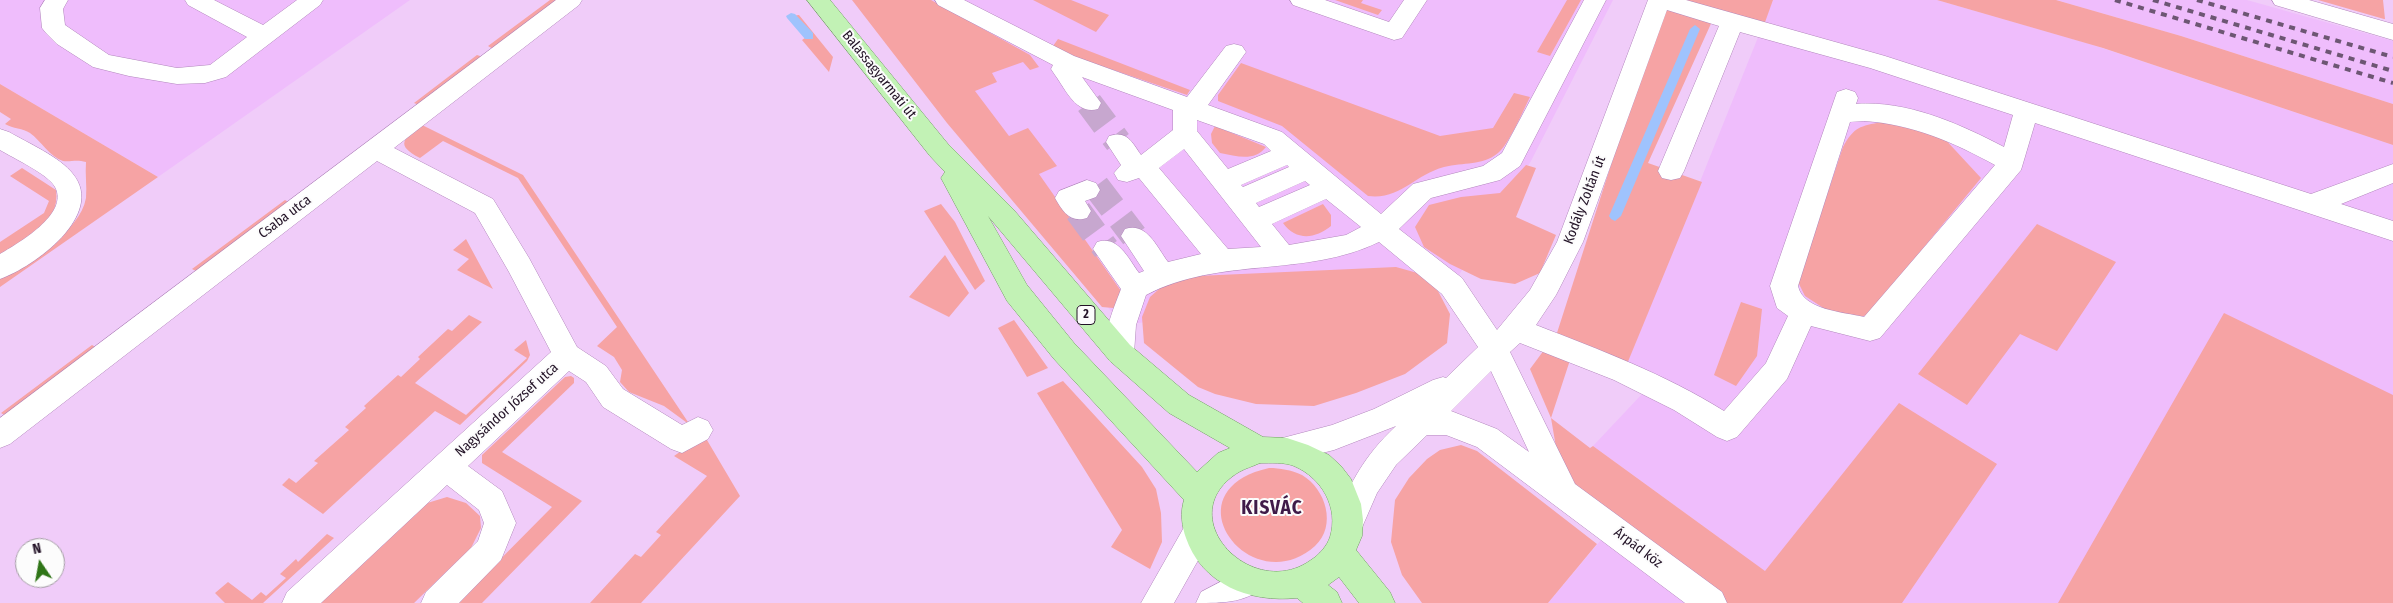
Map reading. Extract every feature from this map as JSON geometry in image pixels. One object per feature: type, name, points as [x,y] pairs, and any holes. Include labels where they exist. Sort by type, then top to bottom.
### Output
[{"type":"main road","name":"Balassagyarmati út","points":[[818,0],[939,150]]},
{"type":"main road","name":"2","points":[[939,150],[1004,216],[1120,353],[1179,404],[1270,450],[1304,456],[1324,468],[1338,485],[1347,505],[1349,522],[1346,538],[1339,554],[1317,575],[1302,582],[1284,586],[1249,582],[1234,576],[1211,557],[1198,532],[1196,514],[1199,495],[1208,478],[1222,464],[1239,455],[1270,450]]},
{"type":"main road","name":"2","points":[[939,150],[1017,292],[1064,351],[1199,495]]},
{"type":"main road","points":[[1339,554],[1379,603]]},
{"type":"main road","points":[[1302,582],[1326,603]]},
{"type":"street","points":[[57,0],[51,8],[47,33],[65,38],[101,61],[177,76],[205,75],[218,71],[312,0]]},
{"type":"street","points":[[196,0],[264,36]]},
{"type":"street","name":"Csaba utca","points":[[0,435],[571,0]]},
{"type":"street","name":"Árpád köz","points":[[946,0],[1064,66],[1188,107],[1273,138],[1329,187],[1452,286],[1495,350],[1564,494]]},
{"type":"street","points":[[1301,0],[1394,32],[1416,0]]},
{"type":"street","points":[[1120,353],[1122,325],[1135,288],[1162,274],[1221,260],[1283,256],[1351,244],[1382,230],[1422,190],[1492,174],[1511,159],[1595,0]]},
{"type":"street","points":[[1660,0],[1877,62],[2393,231]]},
{"type":"street","name":"Kodály Zoltán út","points":[[1349,522],[1365,485],[1385,456],[1516,329],[1532,310],[1556,273],[1570,242],[1660,0]]},
{"type":"street","points":[[2283,0],[2393,32]]},
{"type":"street","points":[[1671,171],[1732,22]]},
{"type":"street","points":[[1136,169],[1170,150],[1185,133],[1188,107],[1234,52]]},
{"type":"street","points":[[1064,66],[1089,103]]},
{"type":"street","points":[[2012,163],[1961,135],[1887,112],[1844,106],[1784,286],[1787,300],[1803,312],[1870,330],[2012,163],[2026,112]]},
{"type":"street","points":[[1185,133],[1283,256]]},
{"type":"street","points":[[0,138],[63,179],[70,192],[68,206],[56,227],[44,238],[0,268]]},
{"type":"street","points":[[1118,142],[1136,169],[1221,260]]},
{"type":"street","name":"Nagysándor József utca","points":[[298,603],[567,355],[484,206],[375,149]]},
{"type":"street","points":[[1231,191],[1299,161]]},
{"type":"street","points":[[2311,205],[2393,173]]},
{"type":"street","points":[[1256,220],[1329,187]]},
{"type":"street","points":[[1134,236],[1162,274]]},
{"type":"street","points":[[1106,250],[1135,288]]},
{"type":"street","points":[[1516,329],[1624,372],[1684,401],[1727,428],[1777,371],[1803,312]]},
{"type":"street","points":[[567,355],[596,374],[614,398],[682,440],[698,430]]},
{"type":"street","name":"Kodály Zoltán út","points":[[1270,450],[1334,437],[1384,418],[1469,376]]},
{"type":"street","name":"Árpád köz","points":[[1421,422],[1448,422],[1487,438],[1712,603]]},
{"type":"street","points":[[437,603],[490,550],[500,523],[491,501],[445,466]]},
{"type":"street","points":[[1158,603],[1198,532]]},
{"type":"street","points":[[1212,603],[1249,582]]},
{"type":"shaded area","points":[[0,0],[410,0],[158,177],[0,84]]},
{"type":"shaded area","points":[[550,0],[559,0],[493,49],[488,46]]},
{"type":"shaded area","points":[[852,0],[931,0],[1030,55],[1039,67],[1030,70],[1023,62],[992,73],[997,82],[975,91],[1009,136],[1028,128],[1057,166],[1039,174],[1121,291],[1120,305],[1113,308],[1102,307],[947,123]]},
{"type":"shaded area","points":[[863,0],[1613,0],[1531,161],[1452,286],[1122,325]]},
{"type":"shaded area","points":[[1033,0],[1071,0],[1109,15],[1096,32]]},
{"type":"shaded area","points":[[1335,0],[1363,0],[1361,3],[1382,10],[1378,15]]},
{"type":"shaded area","points":[[1567,0],[1581,0],[1550,56],[1537,52]]},
{"type":"shaded area","points":[[1664,0],[1773,0],[1764,25],[1714,17],[1648,163],[1702,182],[1627,364],[1556,336]]},
{"type":"shaded area","points":[[1773,0],[1937,0],[2090,44],[2393,145],[2393,603],[1762,603],[1705,561],[1721,539],[1593,446],[1642,394],[1621,378]]},
{"type":"shaded area","points":[[1937,0],[2056,0],[2181,36],[2393,104],[2393,145],[2103,48]]},
{"type":"shaded area","points":[[2056,0],[2247,0],[2393,41],[2393,104],[2181,36]]},
{"type":"shaded area","points":[[2318,0],[2383,0],[2385,19],[2384,19]]},
{"type":"shaded area","points":[[799,15],[833,57],[829,72],[802,40],[809,35],[791,16]]},
{"type":"shaded area","points":[[1058,39],[1190,90],[1187,95],[1072,56],[1053,46]]},
{"type":"shaded area","points":[[477,55],[483,57],[419,105],[414,103]]},
{"type":"shaded area","points":[[1241,63],[1440,136],[1493,128],[1514,93],[1530,97],[1506,143],[1492,157],[1479,162],[1444,167],[1424,175],[1399,191],[1380,196],[1368,196],[1282,126],[1218,101],[1218,95]]},
{"type":"shaded area","points":[[0,84],[158,177],[0,287],[0,279],[51,245],[74,223],[82,211],[86,198],[86,162],[58,159],[30,133],[5,124],[11,119],[0,112]]},
{"type":"shaded area","points":[[1882,122],[1901,122],[1943,137],[1981,178],[1868,315],[1853,318],[1828,311],[1805,296],[1798,282],[1843,147],[1858,128]]},
{"type":"shaded area","points":[[422,125],[523,175],[690,425],[664,406],[629,392],[620,382],[622,370],[614,357],[597,346],[617,327],[518,178],[443,141],[420,158],[407,149],[404,142],[410,134]]},
{"type":"shaded area","points":[[1215,126],[1266,147],[1256,155],[1245,157],[1220,153],[1212,143],[1211,134]]},
{"type":"shaded area","points":[[1526,165],[1536,168],[1516,217],[1556,235],[1540,273],[1515,284],[1481,279],[1450,264],[1424,247],[1415,227],[1429,205],[1461,197],[1500,193]]},
{"type":"shaded area","points":[[22,168],[56,190],[56,202],[53,213],[47,222],[30,238],[0,259],[0,242],[44,213],[49,201],[10,176]]},
{"type":"shaded area","points":[[285,200],[290,203],[198,272],[192,269]]},
{"type":"shaded area","points":[[941,204],[955,222],[985,281],[975,290],[924,211]]},
{"type":"shaded area","points":[[1323,204],[1331,215],[1331,226],[1319,234],[1312,236],[1300,235],[1288,229],[1283,223]]},
{"type":"shaded area","points":[[2037,224],[2116,262],[2057,351],[2020,334],[1967,405],[1918,374]]},
{"type":"shaded area","points":[[466,239],[493,289],[457,270],[469,259],[453,250]]},
{"type":"shaded area","points":[[945,255],[969,293],[949,317],[909,297]]},
{"type":"shaded area","points":[[1396,267],[1421,274],[1438,291],[1450,314],[1447,343],[1405,374],[1356,393],[1314,406],[1256,404],[1215,394],[1198,387],[1144,343],[1142,317],[1150,297],[1167,282],[1197,276]]},
{"type":"shaded area","points":[[1741,302],[1762,309],[1757,356],[1736,386],[1714,375]]},
{"type":"shaded area","points":[[2224,313],[2393,395],[2393,603],[2058,603]]},
{"type":"shaded area","points":[[469,315],[482,322],[415,383],[466,415],[527,358],[514,350],[526,340],[530,355],[527,361],[460,425],[435,411],[323,514],[282,485],[289,478],[296,483],[318,463],[314,461],[349,430],[345,427],[366,408],[364,406],[398,375],[401,377],[420,359],[418,357],[448,329],[452,331]]},
{"type":"shaded area","points":[[1014,320],[1048,368],[1027,377],[998,328]]},
{"type":"shaded area","points":[[1550,342],[1573,351],[1551,418],[1530,369]]},
{"type":"shaded area","points":[[92,345],[97,348],[6,416],[1,413]]},
{"type":"shaded area","points":[[571,376],[574,378],[574,383],[502,452],[582,501],[482,603],[457,603],[552,507],[482,463],[482,455],[565,377]]},
{"type":"shaded area","points":[[1063,381],[1142,467],[1156,489],[1161,513],[1162,542],[1150,569],[1111,547],[1122,530],[1037,393]]},
{"type":"shaded area","points":[[1899,403],[1997,464],[1902,603],[1711,603],[1564,494],[1551,418],[1590,448],[1593,446],[1765,571]]},
{"type":"shaded area","points":[[704,435],[740,496],[641,603],[590,603],[635,554],[641,557],[661,535],[656,532],[707,476],[674,456]]},
{"type":"shaded area","points":[[1461,445],[1477,451],[1597,544],[1548,603],[1422,603],[1402,575],[1391,542],[1395,500],[1409,478],[1427,459],[1440,450]]},
{"type":"shaded area","points":[[1269,468],[1277,468],[1302,475],[1317,489],[1326,508],[1326,528],[1322,538],[1315,546],[1290,560],[1266,561],[1245,552],[1229,537],[1221,518],[1224,498],[1239,480]]},
{"type":"shaded area","points":[[447,497],[466,503],[480,516],[481,528],[471,548],[414,603],[320,603],[424,504]]},
{"type":"shaded area","points":[[1611,528],[1714,603],[1548,603]]},
{"type":"shaded area","points":[[327,534],[334,538],[263,603],[225,603],[215,593],[228,582],[252,600],[261,592],[266,596],[286,578],[280,574],[296,559],[298,562]]},
{"type":"waterway","points":[[791,16],[809,36]]},
{"type":"waterway","points":[[1615,216],[1695,29]]},
{"type":"tunnel","points":[[1089,103],[1118,142]]},
{"type":"tunnel","points":[[1096,186],[1134,236]]},
{"type":"tunnel","points":[[1078,211],[1106,249]]},
{"type":"railway","points":[[2115,0],[2393,83]]},
{"type":"railway","points":[[2153,0],[2393,71]]},
{"type":"railway","points":[[2197,0],[2393,57]]},
{"type":"district","name":"KISVÁC","points":[[1272,509]]}]
